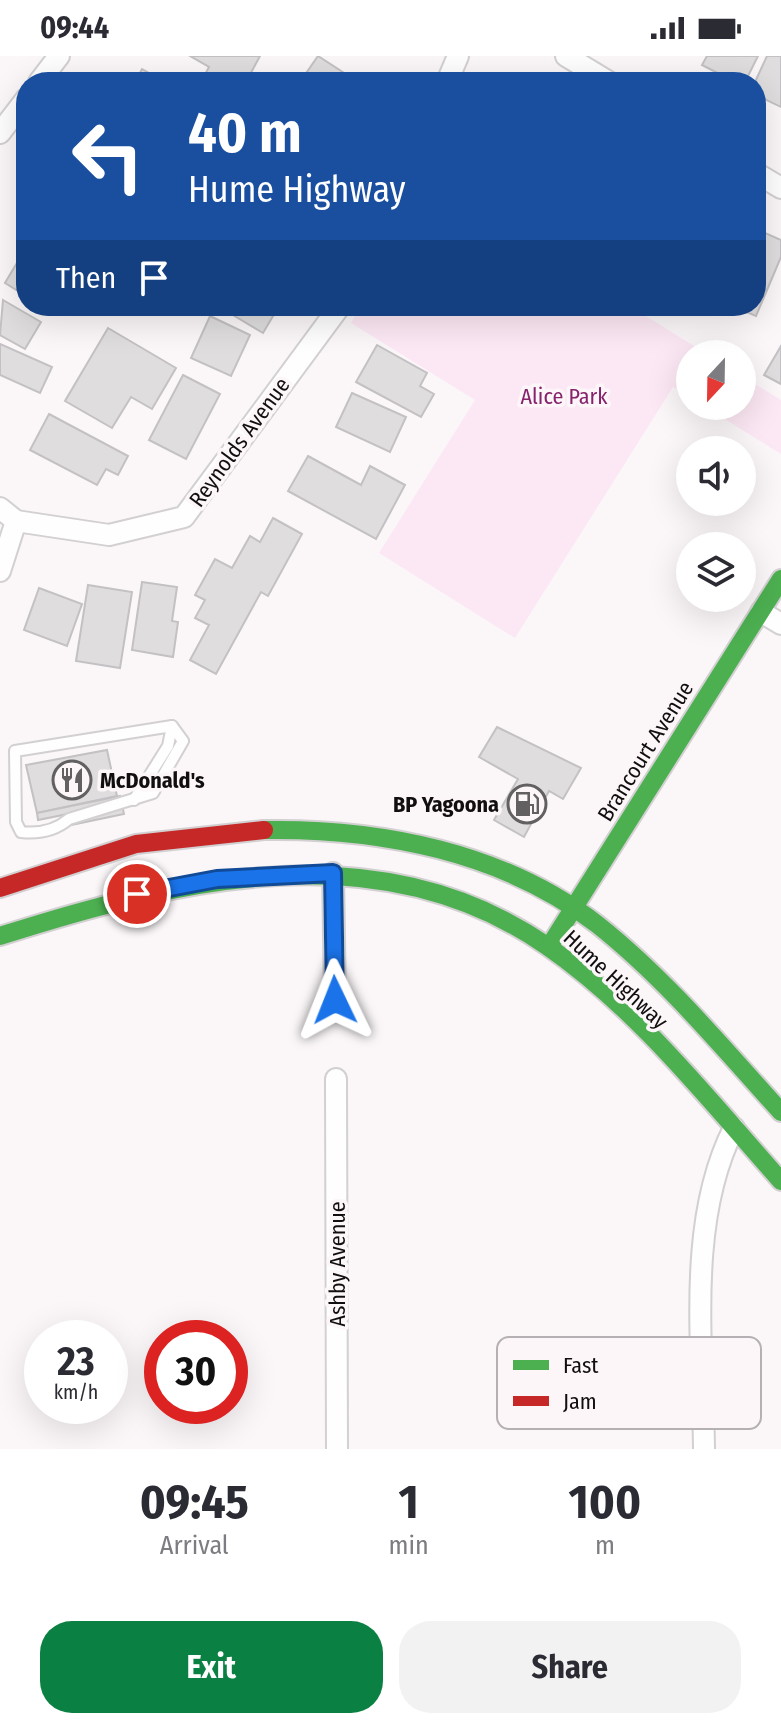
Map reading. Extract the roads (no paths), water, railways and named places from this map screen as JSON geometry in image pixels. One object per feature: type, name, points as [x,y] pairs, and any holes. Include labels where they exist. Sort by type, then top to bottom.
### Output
[{"type":"main road","name":"Brancourt Avenue","points":[[549,947],[781,579]]},
{"type":"main road","name":"Hume Highway","points":[[0,888],[155,840],[249,831],[352,830],[423,842],[462,854],[514,877],[599,926],[671,996],[781,1112]]},
{"type":"main road","name":"Hume Highway","points":[[0,936],[137,894],[217,879],[333,873],[422,886],[484,910],[549,947],[616,1007],[781,1181]]},
{"type":"street","points":[[47,72],[59,56]]},
{"type":"street","points":[[566,56],[592,72]]},
{"type":"street","points":[[0,133],[16,112]]},
{"type":"street","name":"Reynolds Avenue","points":[[8,514],[109,535],[184,517],[333,316]]},
{"type":"street","points":[[0,571],[8,514]]},
{"type":"street","points":[[761,612],[781,624]]},
{"type":"street","points":[[333,873],[335,1000]]},
{"type":"street","name":"Ashby Avenue","points":[[336,1079],[337,1449]]},
{"type":"street","points":[[703,1337],[703,1236],[710,1194],[734,1128]]},
{"type":"street","points":[[704,1429],[704,1449]]},
{"type":"lane","points":[[172,726],[183,741],[179,752],[153,793],[134,800],[69,819],[59,828],[21,832],[16,822],[15,751],[172,726]]},
{"type":"place","name":"McDonald's","points":[[72,780]]},
{"type":"place","name":"BP Yagoona","points":[[527,804]]},
{"type":"park label","name":"Alice Park","points":[[564,396]]}]
